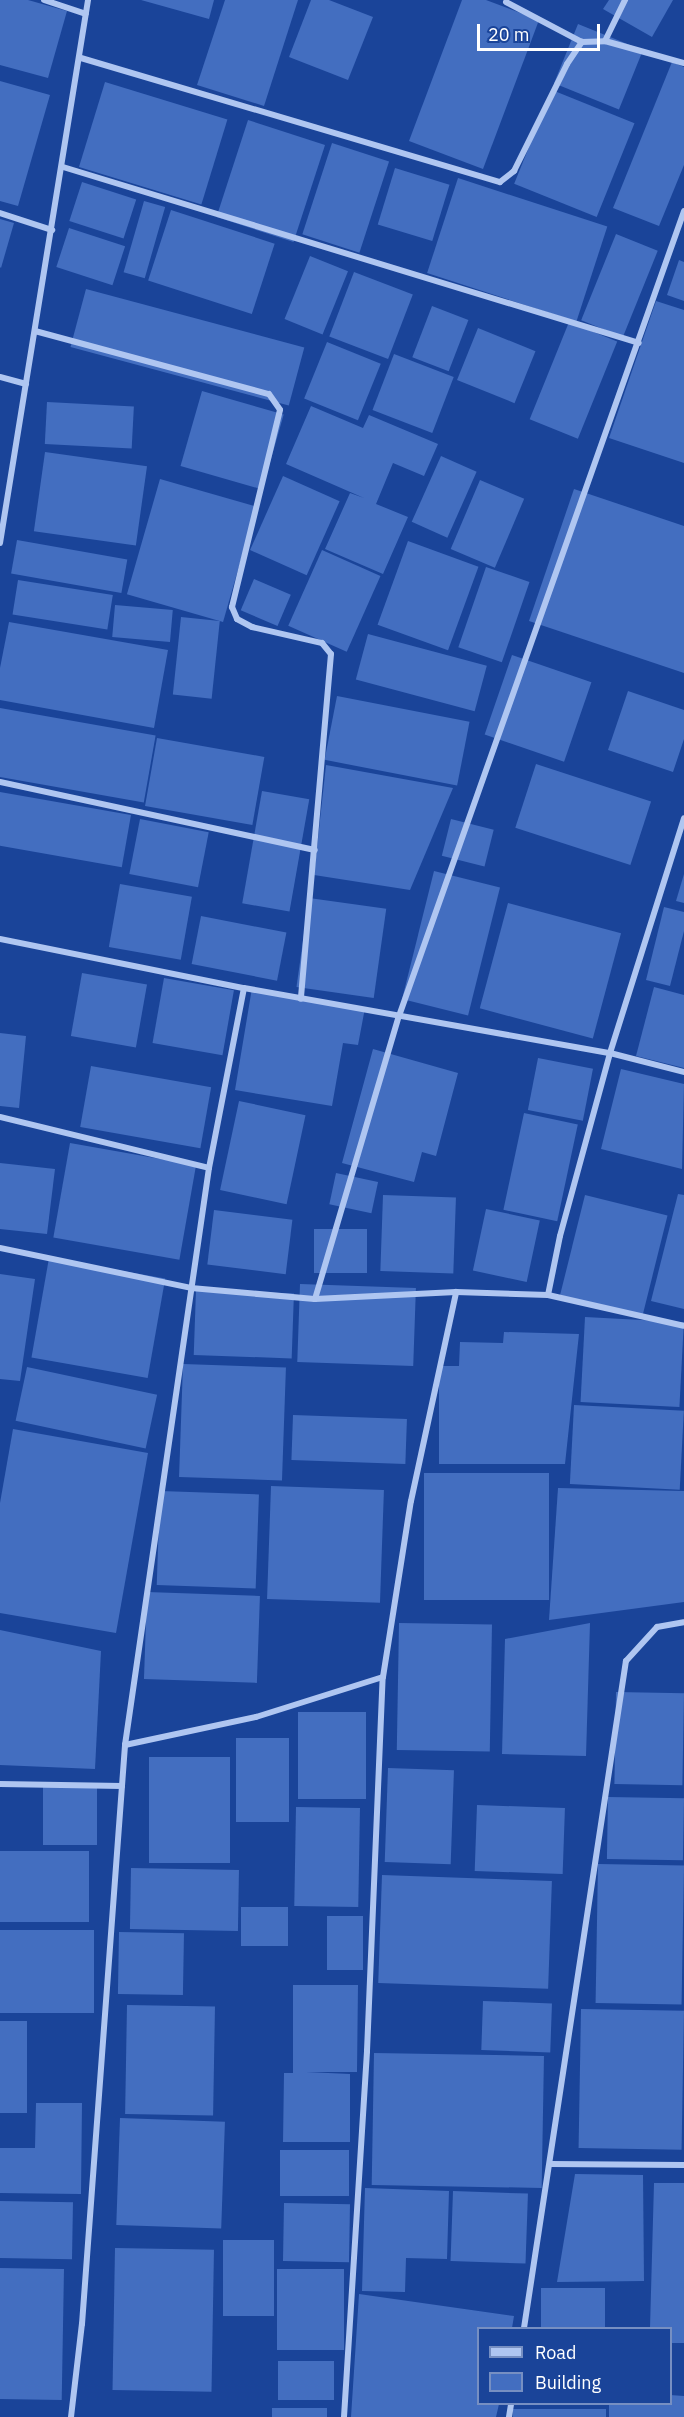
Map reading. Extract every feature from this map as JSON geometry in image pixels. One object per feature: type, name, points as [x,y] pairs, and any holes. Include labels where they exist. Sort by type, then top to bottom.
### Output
[{"type":"street","points":[[44,0],[86,14]]},
{"type":"street","points":[[0,543],[81,58],[88,0]]},
{"type":"street","points":[[605,41],[625,0]]},
{"type":"street","points":[[506,2],[582,42],[605,41],[684,63]]},
{"type":"street","points":[[81,58],[500,182],[514,171],[567,64],[582,42]]},
{"type":"street","points":[[63,167],[639,343]]},
{"type":"street","points":[[315,1299],[399,1017],[684,211]]},
{"type":"street","points":[[0,213],[52,230]]},
{"type":"street","points":[[35,331],[269,394],[276,401],[280,410],[232,607],[237,619],[252,627],[322,643],[331,654],[301,999]]},
{"type":"street","points":[[0,377],[26,384]]},
{"type":"street","points":[[0,782],[315,850]]},
{"type":"street","points":[[548,1295],[560,1236],[610,1053],[684,818]]},
{"type":"street","points":[[0,939],[301,999],[610,1053],[684,1072]]},
{"type":"street","points":[[71,2417],[82,2324],[125,1745],[209,1168],[244,988]]},
{"type":"street","points":[[0,1117],[209,1168]]},
{"type":"street","points":[[0,1248],[191,1288],[315,1299],[456,1292],[548,1295],[684,1326]]},
{"type":"street","points":[[344,2417],[367,2051],[383,1677],[411,1501],[456,1292]]},
{"type":"street","points":[[524,2327],[626,1661],[657,1627],[684,1622]]},
{"type":"street","points":[[125,1745],[256,1717],[383,1677]]},
{"type":"street","points":[[0,1784],[122,1785]]},
{"type":"street","points":[[550,2163],[684,2165]]},
{"type":"building","points":[[0,0],[28,0],[67,11],[48,78],[0,65]]},
{"type":"building","points":[[141,0],[214,0],[209,19]]},
{"type":"building","points":[[225,0],[298,0],[264,106],[197,85]]},
{"type":"building","points":[[311,0],[329,0],[373,17],[348,80],[289,57]]},
{"type":"building","points":[[462,0],[486,0],[539,20],[483,169],[409,141]]},
{"type":"building","points":[[609,0],[673,0],[652,37],[603,9]]},
{"type":"building","points":[[578,24],[643,50],[619,110],[554,83]]},
{"type":"building","points":[[672,62],[684,67],[684,165],[659,226],[613,208]]},
{"type":"building","points":[[0,81],[50,95],[18,206],[0,201]]},
{"type":"building","points":[[105,82],[227,119],[201,205],[79,167]]},
{"type":"building","points":[[552,90],[635,123],[597,217],[514,184]]},
{"type":"building","points":[[248,120],[325,145],[294,242],[216,217]]},
{"type":"building","points":[[332,143],[389,162],[359,253],[302,234]]},
{"type":"building","points":[[395,168],[450,185],[432,241],[378,224]]},
{"type":"building","points":[[458,178],[607,227],[576,322],[427,273]]},
{"type":"building","points":[[82,182],[136,200],[124,239],[69,221]]},
{"type":"building","points":[[144,201],[165,207],[145,278],[124,272]]},
{"type":"building","points":[[171,210],[275,244],[252,314],[148,280]]},
{"type":"building","points":[[0,219],[14,223],[1,268],[0,267]]},
{"type":"building","points":[[69,228],[125,246],[112,285],[56,267]]},
{"type":"building","points":[[616,234],[658,251],[623,337],[581,320]]},
{"type":"building","points":[[310,256],[348,271],[323,334],[285,319]]},
{"type":"building","points":[[679,260],[684,262],[684,301],[667,295]]},
{"type":"building","points":[[354,272],[413,295],[388,359],[329,336]]},
{"type":"building","points":[[86,289],[304,347],[289,405],[70,347]]},
{"type":"building","points":[[656,301],[684,310],[684,463],[609,438]]},
{"type":"building","points":[[432,306],[468,320],[449,371],[412,357]]},
{"type":"building","points":[[569,322],[617,341],[578,439],[530,419]]},
{"type":"building","points":[[478,328],[535,351],[515,403],[457,380]]},
{"type":"building","points":[[327,342],[381,364],[358,420],[304,399]]},
{"type":"building","points":[[394,354],[454,377],[432,433],[372,410]]},
{"type":"building","points":[[202,391],[284,414],[262,489],[181,466]]},
{"type":"building","points":[[47,402],[134,407],[132,448],[45,444]]},
{"type":"building","points":[[311,406],[363,428],[369,415],[438,444],[424,476],[393,463],[376,504],[408,517],[383,574],[325,549],[350,493],[364,498],[286,464]]},
{"type":"building","points":[[45,452],[147,466],[136,546],[34,531]]},
{"type":"building","points":[[441,456],[477,472],[447,538],[412,522]]},
{"type":"building","points":[[283,476],[340,501],[307,575],[250,550]]},
{"type":"building","points":[[160,479],[256,507],[223,622],[127,594]]},
{"type":"building","points":[[480,480],[524,499],[495,568],[451,549]]},
{"type":"building","points":[[574,489],[684,526],[684,673],[529,621]]},
{"type":"building","points":[[17,540],[127,559],[121,593],[11,573]]},
{"type":"building","points":[[408,541],[478,567],[448,650],[378,625]]},
{"type":"building","points":[[322,550],[380,576],[347,652],[288,626]]},
{"type":"building","points":[[486,567],[529,582],[502,662],[458,647]]},
{"type":"building","points":[[254,579],[291,595],[278,626],[241,610]]},
{"type":"building","points":[[18,580],[113,595],[107,630],[13,615]]},
{"type":"building","points":[[115,605],[173,610],[170,642],[112,637]]},
{"type":"building","points":[[181,617],[220,621],[212,699],[173,695]]},
{"type":"building","points":[[9,622],[168,650],[154,728],[0,700],[0,668]]},
{"type":"building","points":[[368,634],[487,666],[475,711],[356,679]]},
{"type":"building","points":[[512,655],[591,682],[564,762],[485,734]]},
{"type":"building","points":[[628,691],[684,710],[684,739],[673,772],[608,750]]},
{"type":"building","points":[[337,696],[470,722],[457,786],[325,760]]},
{"type":"building","points":[[0,708],[156,735],[144,802],[0,777]]},
{"type":"building","points":[[157,738],[264,757],[252,825],[145,806]]},
{"type":"building","points":[[536,764],[651,801],[630,865],[515,828]]},
{"type":"building","points":[[326,765],[453,788],[410,890],[314,875]]},
{"type":"building","points":[[262,791],[309,799],[289,912],[242,903]]},
{"type":"building","points":[[0,792],[131,815],[122,867],[0,846]]},
{"type":"building","points":[[140,819],[209,832],[198,887],[129,874]]},
{"type":"building","points":[[451,819],[494,830],[484,867],[442,856]]},
{"type":"building","points":[[434,871],[500,887],[468,1016],[402,999]]},
{"type":"building","points":[[684,874],[684,903],[676,901]]},
{"type":"building","points":[[120,884],[192,897],[181,960],[109,947]]},
{"type":"building","points":[[309,898],[386,909],[374,998],[296,987]]},
{"type":"building","points":[[508,903],[621,933],[593,1039],[480,1008]]},
{"type":"building","points":[[664,907],[684,912],[684,931],[670,986],[646,980]]},
{"type":"building","points":[[201,916],[286,933],[277,981],[192,964]]},
{"type":"building","points":[[82,973],[147,984],[136,1047],[71,1036]]},
{"type":"building","points":[[164,978],[234,990],[222,1055],[153,1043]]},
{"type":"building","points":[[654,987],[684,995],[684,1068],[636,1056]]},
{"type":"building","points":[[252,988],[365,1008],[358,1045],[343,1043],[332,1106],[235,1090]]},
{"type":"building","points":[[0,1033],[26,1036],[19,1108],[0,1106]]},
{"type":"building","points":[[373,1049],[458,1073],[436,1156],[422,1152],[414,1182],[342,1163]]},
{"type":"building","points":[[538,1058],[593,1069],[583,1121],[528,1110]]},
{"type":"building","points":[[91,1066],[211,1087],[200,1148],[80,1127]]},
{"type":"building","points":[[621,1069],[684,1084],[682,1169],[601,1149]]},
{"type":"building","points":[[239,1101],[306,1115],[287,1204],[220,1190]]},
{"type":"building","points":[[524,1113],[578,1124],[557,1221],[503,1210]]},
{"type":"building","points":[[70,1143],[196,1165],[179,1260],[53,1238]]},
{"type":"building","points":[[0,1163],[55,1169],[47,1234],[0,1229]]},
{"type":"building","points":[[336,1173],[378,1182],[371,1213],[329,1204]]},
{"type":"building","points":[[678,1194],[684,1195],[684,1309],[651,1301]]},
{"type":"building","points":[[383,1195],[456,1198],[453,1274],[380,1271]]},
{"type":"building","points":[[585,1195],[667,1216],[642,1316],[560,1296]]},
{"type":"building","points":[[486,1209],[540,1220],[527,1282],[473,1271]]},
{"type":"building","points":[[214,1210],[292,1220],[286,1274],[207,1265]]},
{"type":"building","points":[[314,1229],[367,1229],[367,1273],[314,1273]]},
{"type":"building","points":[[49,1258],[165,1278],[148,1378],[31,1357]]},
{"type":"building","points":[[0,1274],[35,1279],[20,1381],[0,1379]]},
{"type":"building","points":[[300,1284],[416,1288],[413,1366],[297,1362]]},
{"type":"building","points":[[196,1290],[294,1293],[292,1358],[194,1355]]},
{"type":"building","points":[[585,1317],[684,1322],[679,1407],[581,1402]]},
{"type":"building","points":[[504,1332],[579,1334],[565,1464],[439,1464],[439,1366],[459,1366],[460,1342],[503,1343]]},
{"type":"building","points":[[183,1364],[286,1368],[282,1481],[179,1477]]},
{"type":"building","points":[[27,1367],[157,1395],[146,1448],[16,1421]]},
{"type":"building","points":[[574,1405],[684,1411],[680,1490],[570,1484]]},
{"type":"building","points":[[293,1415],[407,1419],[405,1464],[291,1460]]},
{"type":"building","points":[[13,1429],[148,1453],[116,1633],[0,1613],[0,1503]]},
{"type":"building","points":[[424,1473],[549,1473],[549,1600],[424,1600]]},
{"type":"building","points":[[271,1486],[384,1490],[380,1603],[267,1599]]},
{"type":"building","points":[[558,1488],[684,1491],[684,1602],[549,1620]]},
{"type":"building","points":[[160,1491],[259,1494],[256,1588],[157,1585]]},
{"type":"building","points":[[147,1592],[260,1596],[257,1683],[144,1679]]},
{"type":"building","points":[[399,1623],[492,1625],[490,1752],[397,1750]]},
{"type":"building","points":[[590,1623],[586,1756],[502,1754],[505,1639]]},
{"type":"building","points":[[0,1630],[101,1651],[95,1769],[0,1765]]},
{"type":"building","points":[[616,1692],[684,1693],[682,1785],[614,1784]]},
{"type":"building","points":[[298,1712],[366,1712],[366,1799],[298,1799]]},
{"type":"building","points":[[236,1738],[289,1738],[289,1822],[236,1822]]},
{"type":"building","points":[[149,1757],[230,1757],[230,1863],[149,1863]]},
{"type":"building","points":[[388,1768],[454,1770],[451,1864],[385,1862]]},
{"type":"building","points":[[43,1786],[97,1786],[97,1845],[43,1845]]},
{"type":"building","points":[[608,1797],[684,1798],[683,1860],[607,1859]]},
{"type":"building","points":[[477,1805],[565,1808],[563,1874],[475,1871]]},
{"type":"building","points":[[296,1807],[360,1808],[358,1907],[294,1906]]},
{"type":"building","points":[[0,1851],[89,1851],[89,1922],[0,1922]]},
{"type":"building","points":[[598,1864],[684,1866],[682,2004],[596,2003]]},
{"type":"building","points":[[131,1868],[239,1870],[238,1931],[130,1929]]},
{"type":"building","points":[[382,1875],[552,1881],[548,1989],[378,1983]]},
{"type":"building","points":[[241,1907],[288,1907],[288,1946],[241,1946]]},
{"type":"building","points":[[327,1916],[363,1916],[363,1970],[327,1970]]},
{"type":"building","points":[[0,1930],[94,1930],[94,2013],[0,2013]]},
{"type":"building","points":[[119,1932],[184,1933],[183,1995],[118,1994]]},
{"type":"building","points":[[293,1985],[358,1985],[357,2072],[306,2072],[350,2074],[350,2142],[283,2142],[284,2073],[293,2073]]},
{"type":"building","points":[[483,2001],[552,2003],[550,2052],[481,2050]]},
{"type":"building","points":[[127,2005],[215,2007],[213,2116],[125,2114]]},
{"type":"building","points":[[581,2009],[684,2011],[682,2150],[579,2148]]},
{"type":"building","points":[[0,2021],[27,2021],[27,2113],[0,2113]]},
{"type":"building","points":[[374,2053],[544,2056],[542,2188],[372,2185]]},
{"type":"building","points":[[36,2103],[82,2103],[81,2194],[0,2193],[0,2148],[35,2148]]},
{"type":"building","points":[[120,2118],[225,2122],[221,2229],[116,2225]]},
{"type":"building","points":[[280,2150],[349,2150],[349,2196],[280,2196]]},
{"type":"building","points":[[575,2174],[643,2175],[644,2281],[557,2282]]},
{"type":"building","points":[[654,2183],[684,2183],[684,2343],[672,2343],[672,2327],[650,2327]]},
{"type":"building","points":[[365,2188],[449,2191],[447,2259],[406,2258],[405,2292],[362,2291]]},
{"type":"building","points":[[453,2191],[528,2194],[526,2264],[451,2261]]},
{"type":"building","points":[[0,2201],[73,2202],[72,2259],[0,2258]]},
{"type":"building","points":[[284,2203],[350,2204],[349,2262],[283,2261]]},
{"type":"building","points":[[223,2240],[274,2240],[274,2316],[223,2316]]},
{"type":"building","points":[[115,2248],[214,2250],[212,2392],[113,2390]]},
{"type":"building","points":[[0,2268],[64,2269],[62,2400],[0,2399]]},
{"type":"building","points":[[277,2269],[344,2269],[344,2350],[277,2350]]},
{"type":"building","points":[[541,2288],[605,2288],[605,2327],[541,2327]]},
{"type":"building","points":[[359,2294],[514,2316],[512,2327],[477,2327],[477,2405],[499,2405],[496,2417],[351,2417]]},
{"type":"building","points":[[278,2361],[334,2361],[334,2400],[278,2400]]},
{"type":"building","points":[[672,2395],[684,2396],[684,2417],[609,2417],[609,2405],[672,2405]]},
{"type":"building","points":[[272,2408],[327,2408],[327,2417],[272,2417]]},
{"type":"building","points":[[513,2409],[606,2409],[606,2417],[513,2417]]}]
